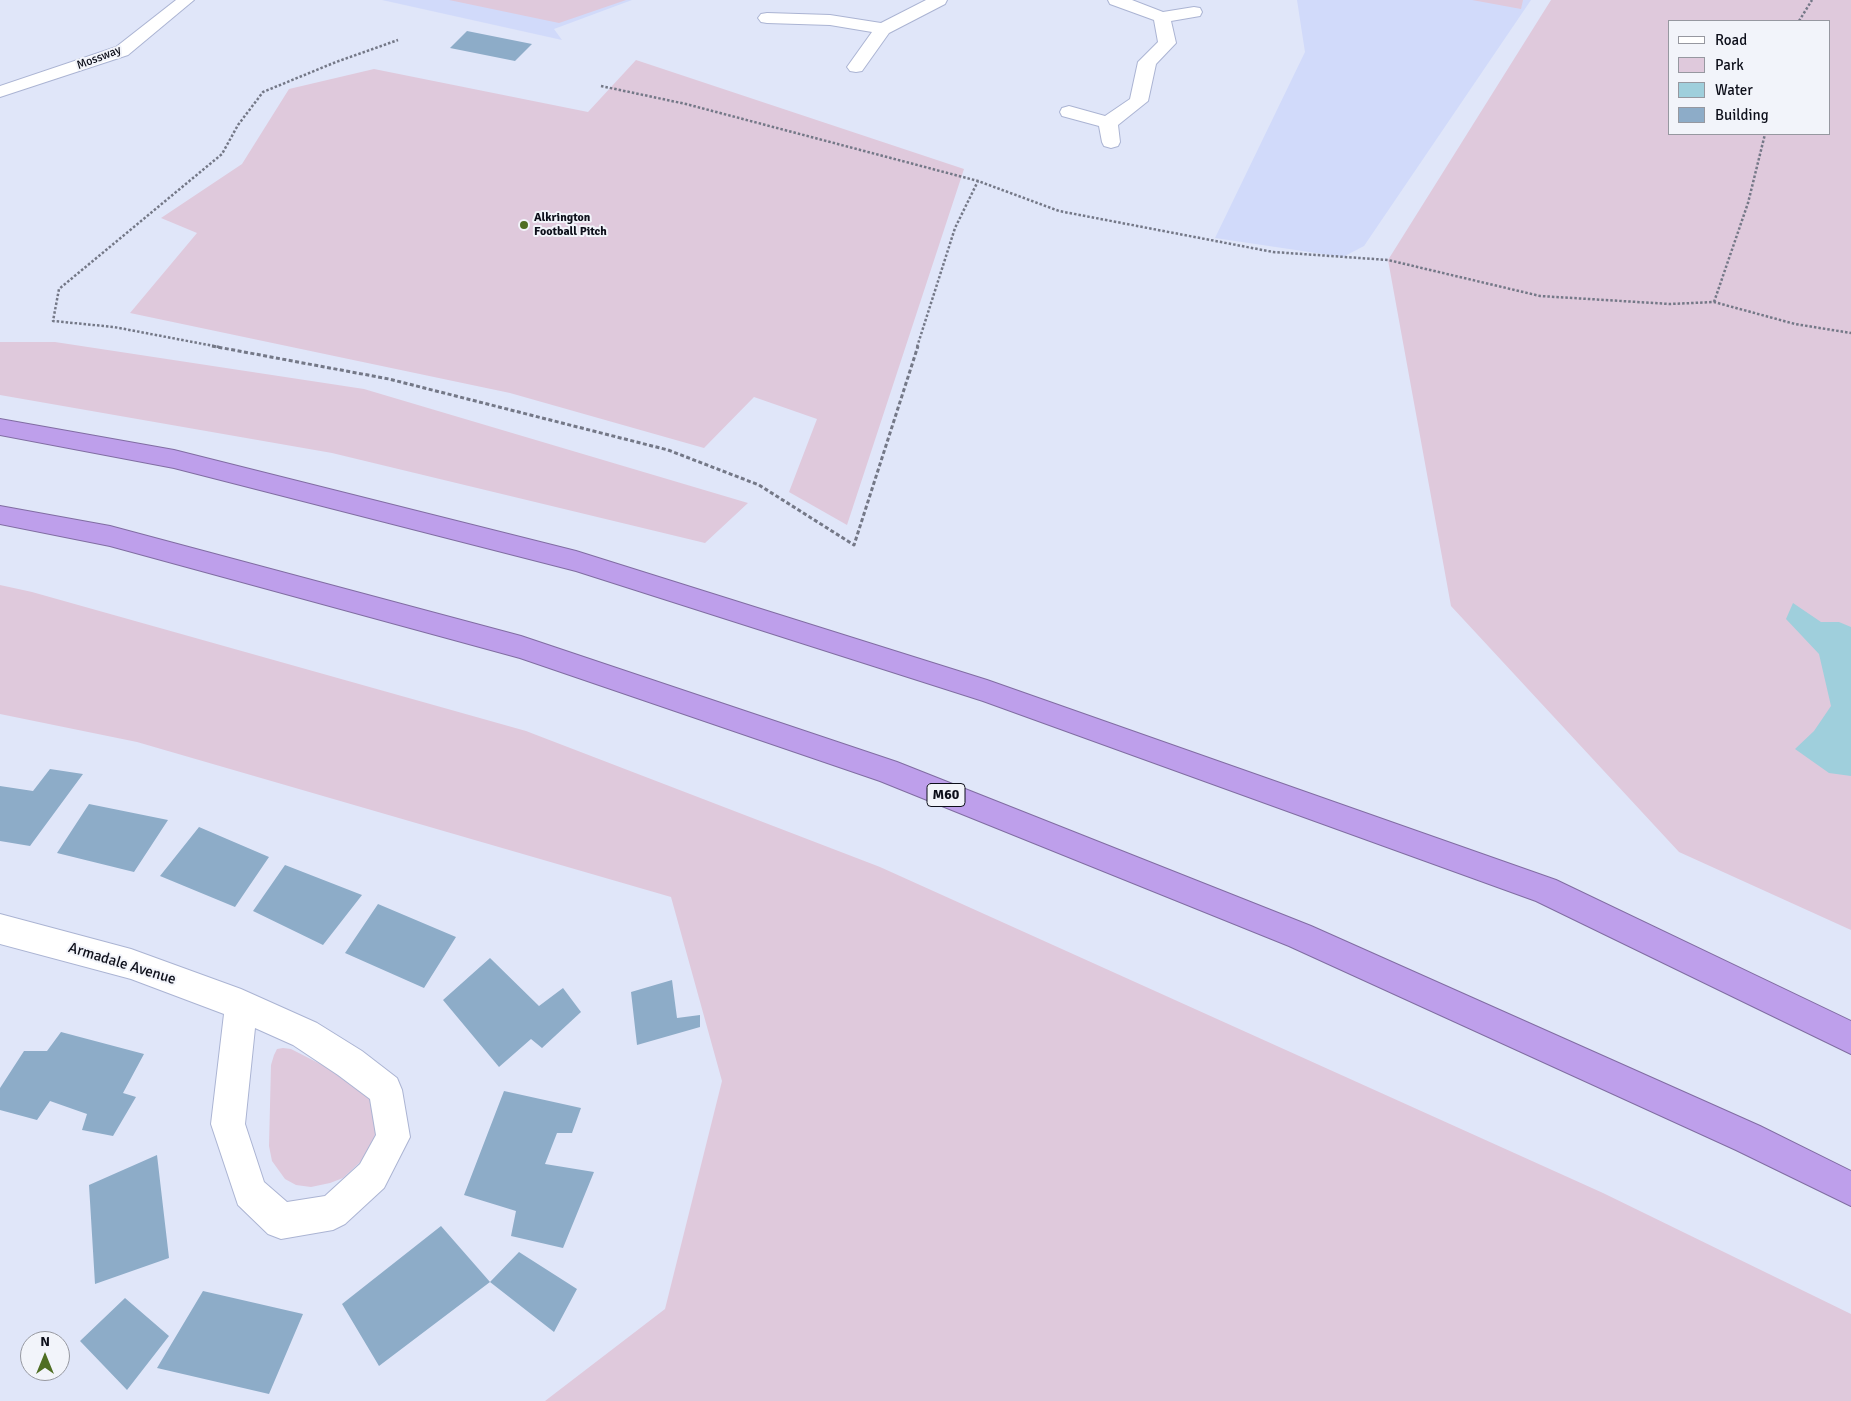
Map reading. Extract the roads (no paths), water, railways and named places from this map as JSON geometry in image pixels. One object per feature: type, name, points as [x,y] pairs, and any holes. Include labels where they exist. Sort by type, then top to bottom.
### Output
[{"type":"highway","points":[[0,426],[174,459],[576,561],[987,691],[1545,890],[1851,1038]]},
{"type":"highway","name":"M60","points":[[0,515],[110,536],[521,647],[887,771],[1300,936],[1748,1138],[1851,1189]]},
{"type":"street","name":"Mossway","points":[[0,92],[122,51],[186,0]]},
{"type":"street","points":[[856,67],[883,29],[939,0]]},
{"type":"street","points":[[1116,0],[1162,17],[1194,12]]},
{"type":"street","points":[[1108,123],[1139,101],[1147,62],[1167,43],[1162,17]]},
{"type":"street","points":[[767,18],[830,20],[883,29]]},
{"type":"street","points":[[1069,112],[1108,123]]},
{"type":"street","points":[[1108,123],[1111,142]]},
{"type":"street","name":"Armadale Avenue","points":[[0,929],[131,964],[241,1005],[305,1034],[350,1063],[385,1090],[393,1137],[372,1176],[333,1212],[281,1221],[250,1192],[228,1124],[241,1005]]},
{"type":"water","points":[[1793,603],[1821,622],[1839,622],[1851,627],[1851,776],[1829,773],[1795,749],[1814,731],[1831,706],[1819,654],[1786,619]]},
{"type":"place","name":"Alkrington Football Pitch","points":[[524,225]]}]
